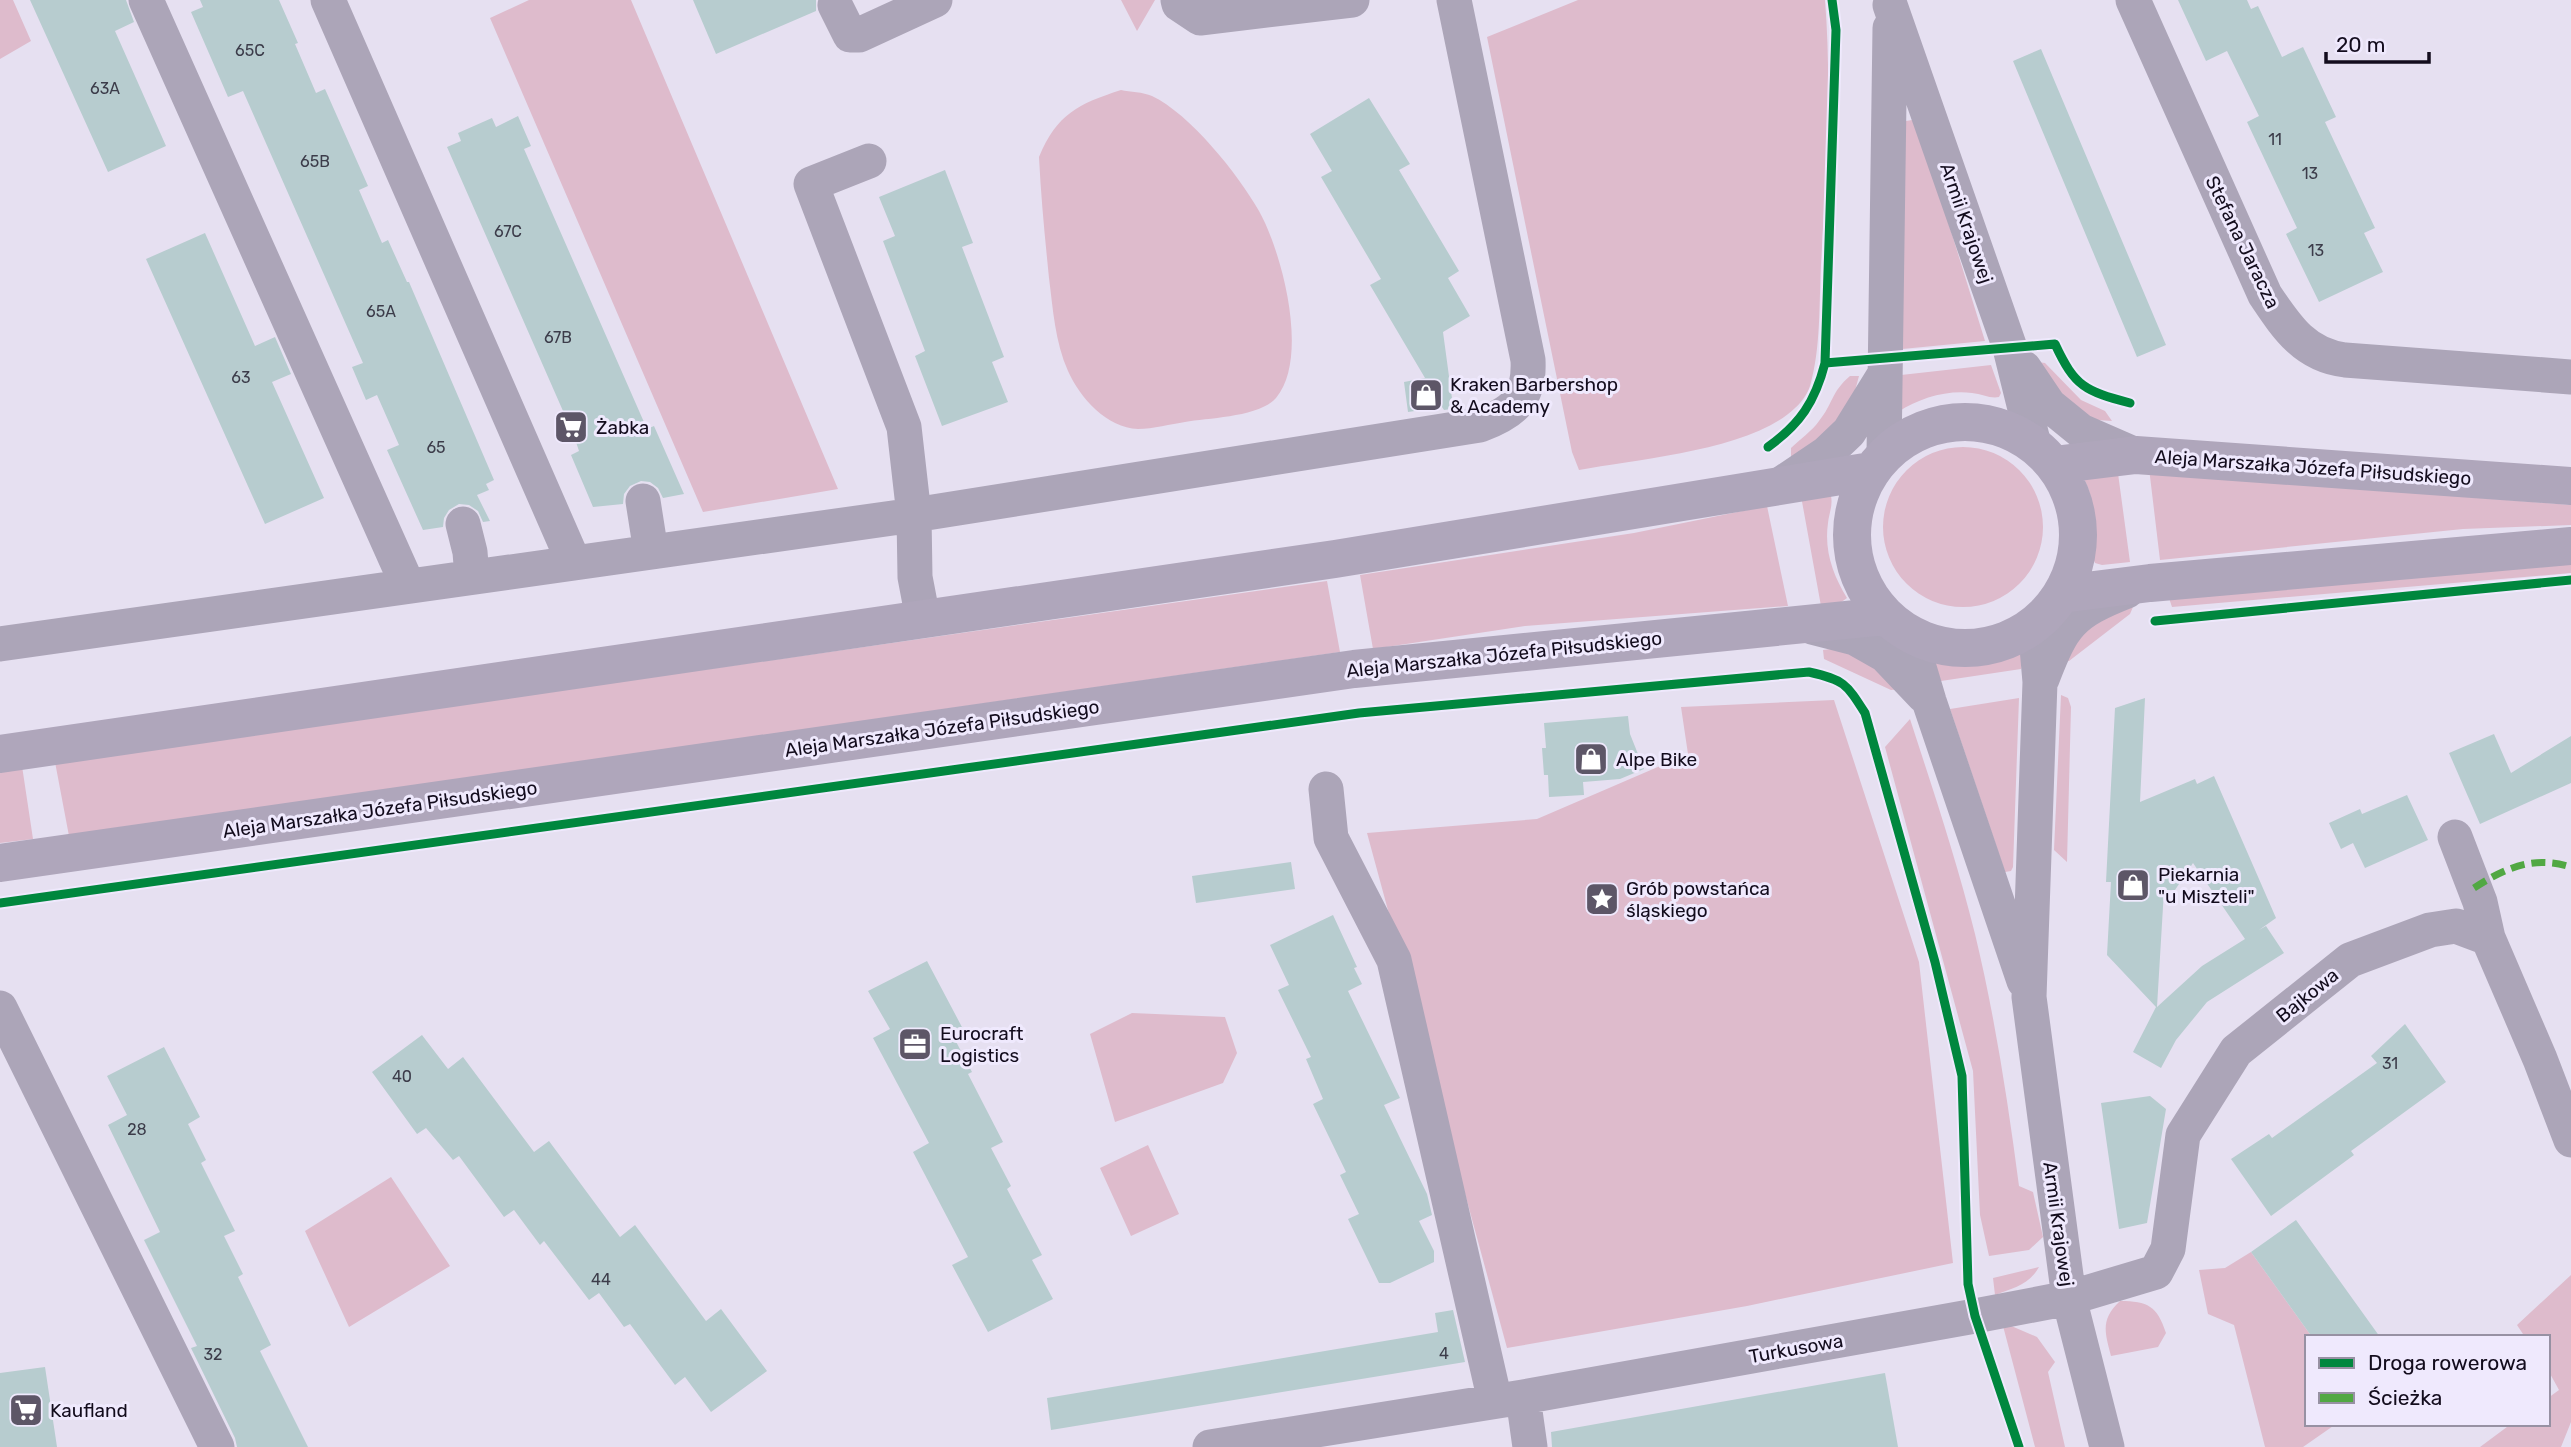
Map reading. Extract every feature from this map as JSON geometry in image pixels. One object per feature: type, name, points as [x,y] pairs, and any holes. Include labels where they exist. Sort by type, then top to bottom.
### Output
[{"type":"main road","points":[[1973,421],[2005,429],[2044,455],[2071,495],[2078,528],[2075,562],[2062,594],[2050,610],[2035,624],[2006,641],[1973,648],[1941,645],[1898,625],[1867,591],[1854,562],[1851,530],[1857,499],[1877,463],[1910,436],[1940,424],[1973,421]]},
{"type":"main road","name":"Aleja Marszałka Józefa Piłsudskiego","points":[[2044,455],[2136,455],[2571,486]]},
{"type":"main road","points":[[0,754],[1335,559],[1774,488],[1877,463]]},
{"type":"main road","points":[[2062,594],[2150,583],[2571,546]]},
{"type":"main road","name":"Aleja Marszałka Józefa Piłsudskiego","points":[[0,863],[1354,669],[1800,624],[1898,625]]},
{"type":"street","points":[[146,0],[408,586]]},
{"type":"street","points":[[328,0],[575,563]]},
{"type":"street","points":[[835,5],[850,35],[859,35],[935,0]]},
{"type":"street","points":[[1178,0],[1179,4],[1200,18],[1267,5],[1352,0]]},
{"type":"street","points":[[0,644],[914,515],[1480,425],[1503,416],[1520,400],[1529,380],[1528,360],[1454,0]]},
{"type":"street","name":"Stefana Jaracza","points":[[2133,0],[2264,295],[2303,344],[2333,358],[2345,360],[2571,377]]},
{"type":"street","name":"Armii Krajowej","points":[[1890,2],[2010,348],[2044,455]]},
{"type":"street","name":"Armii Krajowej","points":[[1877,463],[1883,377],[1890,2]]},
{"type":"street","points":[[869,161],[811,184],[904,427],[914,515],[915,577],[923,619]]},
{"type":"street","points":[[2010,348],[2049,405],[2081,431],[2136,455]]},
{"type":"street","points":[[1774,488],[1808,467],[1849,432],[1883,377]]},
{"type":"street","points":[[643,501],[651,552]]},
{"type":"street","points":[[463,524],[470,552],[472,577]]},
{"type":"street","points":[[2040,682],[2056,642],[2070,621],[2093,605],[2150,583]]},
{"type":"street","points":[[1800,624],[1855,638],[1885,655],[1929,701]]},
{"type":"street","name":"Armii Krajowej","points":[[2035,624],[2040,682],[2029,997],[2069,1297],[2108,1447]]},
{"type":"street","name":"Armii Krajowej","points":[[1898,625],[1929,701],[2029,997]]},
{"type":"street","points":[[1326,789],[1331,838],[1394,960],[1509,1399],[1530,1447]]},
{"type":"street","points":[[2455,837],[2480,902],[2488,938],[2540,1059],[2571,1140]]},
{"type":"street","name":"Bajkowa","points":[[2069,1297],[2156,1272],[2168,1249],[2183,1135],[2235,1051],[2350,960],[2430,930],[2456,926],[2488,938]]},
{"type":"street","points":[[0,1008],[217,1447]]},
{"type":"street","name":"Turkusowa","points":[[1210,1447],[1509,1399],[2069,1297]]},
{"type":"shaded area","points":[[0,0],[13,0],[31,41],[0,59]]},
{"type":"shaded area","points":[[529,0],[631,0],[838,489],[703,512],[490,18]]},
{"type":"shaded area","points":[[1121,0],[1155,0],[1137,31]]},
{"type":"shaded area","points":[[1578,0],[1825,0],[1828,99],[1818,341],[1814,371],[1804,398],[1776,422],[1723,443],[1662,457],[1579,470],[1572,452],[1487,37]]},
{"type":"shaded area","points":[[1121,90],[1152,96],[1182,116],[1212,146],[1239,180],[1268,229],[1289,305],[1291,358],[1286,380],[1276,398],[1258,409],[1233,416],[1150,428],[1127,427],[1096,410],[1068,371],[1060,349],[1053,313],[1039,157],[1053,130],[1071,113],[1093,100]]},
{"type":"shaded area","points":[[1912,120],[1919,128],[1985,341],[1892,350],[1906,121]]},
{"type":"shaded area","points":[[2031,361],[2045,363],[2081,400],[2105,411],[2112,421],[2097,420],[2081,414]]},
{"type":"shaded area","points":[[1991,365],[2001,393],[1999,397],[1962,392],[1943,394],[1924,399],[1898,412],[1892,376]]},
{"type":"shaded area","points":[[1850,376],[1859,376],[1849,413],[1791,462],[1791,448],[1816,425],[1839,387]]},
{"type":"shaded area","points":[[1963,447],[1993,453],[2019,471],[2037,497],[2043,527],[2037,557],[2019,583],[1993,601],[1963,607],[1933,601],[1907,583],[1889,557],[1883,527],[1889,497],[1907,471],[1933,453]]},
{"type":"shaded area","points":[[2117,466],[2130,562],[2102,565],[2095,563],[2093,557],[2092,507],[2083,477]]},
{"type":"shaded area","points":[[2149,468],[2339,487],[2571,505],[2571,525],[2463,529],[2160,560]]},
{"type":"shaded area","points":[[1801,496],[1831,496],[1827,543],[1834,572],[1847,598],[1840,603],[1821,606]]},
{"type":"shaded area","points":[[1767,506],[1788,606],[1525,626],[1373,649],[1360,575],[1634,533]]},
{"type":"shaded area","points":[[2571,562],[2571,573],[2172,607],[2168,595]]},
{"type":"shaded area","points":[[1327,581],[1340,652],[69,836],[55,762]]},
{"type":"shaded area","points":[[2133,607],[2130,614],[2069,661],[2061,662],[2080,626]]},
{"type":"shaded area","points":[[2016,646],[2022,649],[2021,669],[1941,681],[1934,662],[1939,657],[1987,656]]},
{"type":"shaded area","points":[[1839,648],[1858,652],[1901,689],[1891,690],[1824,659],[1823,650]]},
{"type":"shaded area","points":[[2061,695],[2068,698],[2071,707],[2067,862],[2054,850]]},
{"type":"shaded area","points":[[2019,698],[2013,867],[2011,871],[2005,872],[1950,709]]},
{"type":"shaded area","points":[[1834,700],[1919,962],[1953,1263],[1747,1306],[1507,1348],[1367,833],[1537,819],[1688,754],[1681,707]]},
{"type":"shaded area","points":[[1910,719],[1953,853],[1982,965],[2019,1186],[2033,1192],[2043,1237],[2029,1250],[1989,1256],[1980,1215],[1973,1071],[1885,747]]},
{"type":"shaded area","points":[[22,766],[33,839],[0,843],[0,770]]},
{"type":"shaded area","points":[[1132,1013],[1225,1017],[1237,1053],[1223,1083],[1115,1122],[1090,1034]]},
{"type":"shaded area","points":[[1148,1145],[1179,1214],[1131,1236],[1100,1168]]},
{"type":"shaded area","points":[[391,1177],[450,1266],[349,1327],[305,1231]]},
{"type":"shaded area","points":[[2251,1252],[2311,1335],[2305,1335],[2305,1426],[2333,1426],[2303,1447],[2265,1447],[2234,1325],[2208,1314],[2199,1270],[2225,1268]]},
{"type":"shaded area","points":[[2039,1267],[2026,1282],[1995,1295],[1993,1278]]},
{"type":"shaded area","points":[[2571,1275],[2571,1422],[2561,1447],[2480,1447],[2508,1426],[2550,1426],[2550,1397],[2559,1390],[2550,1374],[2550,1335],[2524,1335],[2517,1325]]},
{"type":"shaded area","points":[[2120,1301],[2138,1302],[2155,1311],[2166,1333],[2158,1347],[2111,1356],[2107,1340],[2107,1320]]},
{"type":"shaded area","points":[[2009,1325],[2037,1337],[2055,1362],[2048,1372],[2065,1447],[2035,1447],[2003,1326]]},
{"type":"building","points":[[30,0],[126,0],[134,22],[115,31],[166,146],[108,172]]},
{"type":"building","points":[[200,0],[279,0],[316,93],[325,89],[368,186],[359,190],[382,243],[388,240],[409,282],[494,480],[486,484],[489,490],[477,495],[490,521],[483,522],[478,511],[469,505],[459,504],[449,510],[443,527],[423,530],[387,450],[399,445],[377,395],[366,400],[352,367],[363,363],[243,91],[228,97],[191,12],[203,7]]},
{"type":"building","points":[[693,0],[816,0],[816,11],[716,54]]},
{"type":"building","points":[[2178,0],[2247,0],[2251,9],[2258,6],[2282,57],[2303,47],[2336,117],[2325,122],[2375,228],[2364,233],[2383,272],[2319,302],[2286,234],[2297,228],[2247,122],[2259,116],[2227,51],[2206,61]]},
{"type":"building","points":[[2041,49],[2166,345],[2137,357],[2013,61]]},
{"type":"building","points":[[1369,98],[1410,164],[1399,170],[1459,271],[1448,278],[1470,316],[1443,332],[1453,406],[1450,406],[1451,409],[1444,410],[1442,407],[1408,412],[1404,382],[1425,378],[1370,285],[1381,279],[1321,177],[1332,171],[1310,134]]},
{"type":"building","points":[[518,116],[531,146],[524,149],[647,429],[654,426],[684,494],[663,498],[658,488],[650,482],[641,481],[630,486],[624,494],[623,504],[593,507],[571,455],[579,451],[574,436],[447,147],[461,141],[458,133],[492,118],[496,127]]},
{"type":"building","points":[[945,170],[973,243],[962,247],[1004,357],[992,362],[1008,402],[942,426],[915,356],[925,351],[883,241],[895,236],[879,197]]},
{"type":"building","points":[[205,233],[255,346],[275,337],[291,374],[272,382],[324,498],[265,524],[146,259]]},
{"type":"building","points":[[2145,698],[2140,802],[2195,779],[2197,784],[2214,776],[2276,918],[2259,930],[2266,926],[2284,953],[2207,1002],[2176,1040],[2161,1068],[2133,1052],[2156,1007],[2107,955],[2111,882],[2106,882],[2115,708]],"holes":[[[2193,863],[2245,939],[2202,966],[2157,1007],[2164,890],[2175,890]]]},
{"type":"building","name":"Alpe Bike","points":[[1628,716],[1630,734],[1644,769],[1620,779],[1583,782],[1584,795],[1549,797],[1548,775],[1544,775],[1542,748],[1546,748],[1544,723]]},
{"type":"building","points":[[2494,734],[2511,773],[2571,736],[2571,783],[2480,824],[2449,753]]},
{"type":"building","points":[[2407,795],[2428,840],[2365,868],[2353,843],[2341,849],[2329,823],[2360,809],[2362,814]]},
{"type":"building","points":[[1291,862],[1295,889],[1196,903],[1192,876]]},
{"type":"building","points":[[1333,915],[1362,984],[1348,991],[1400,1098],[1384,1105],[1427,1194],[1432,1215],[1419,1221],[1434,1251],[1434,1262],[1390,1283],[1379,1283],[1348,1219],[1359,1214],[1340,1175],[1346,1172],[1313,1104],[1323,1099],[1306,1059],[1311,1057],[1278,990],[1289,985],[1270,945]]},
{"type":"building","points":[[927,961],[963,1029],[952,1034],[972,1072],[968,1074],[1003,1142],[991,1148],[1011,1186],[1007,1189],[1042,1255],[1032,1260],[1053,1299],[988,1332],[952,1265],[968,1257],[913,1152],[929,1143],[873,1038],[890,1029],[868,991]]},
{"type":"building","points":[[2405,1024],[2446,1082],[2351,1151],[2354,1155],[2271,1216],[2231,1159],[2269,1134],[2272,1138],[2377,1063],[2371,1056]]},
{"type":"building","points":[[422,1035],[448,1069],[463,1057],[534,1152],[549,1141],[620,1237],[635,1225],[706,1321],[721,1309],[767,1371],[711,1412],[685,1377],[675,1385],[630,1324],[624,1327],[599,1293],[589,1300],[544,1241],[540,1245],[514,1210],[504,1217],[459,1156],[453,1160],[426,1128],[417,1134],[372,1072]]},
{"type":"building","points":[[164,1047],[200,1117],[188,1124],[206,1160],[201,1163],[235,1231],[224,1236],[243,1274],[238,1277],[271,1345],[260,1351],[308,1447],[237,1447],[191,1348],[197,1346],[144,1240],[160,1232],[108,1125],[127,1115],[107,1076]]},
{"type":"building","points":[[2150,1096],[2166,1109],[2147,1223],[2119,1229],[2101,1103]]},
{"type":"building","points":[[2296,1220],[2379,1335],[2311,1335],[2251,1252]]},
{"type":"building","points":[[1453,1310],[1465,1362],[1051,1430],[1047,1398],[1438,1332],[1435,1313]]},
{"type":"building","name":"Kaufland","points":[[45,1367],[57,1447],[0,1447],[0,1373]]},
{"type":"building","points":[[1885,1373],[1898,1447],[1552,1447],[1551,1432]]},
{"type":"marked path","points":[[2474,888],[2509,869],[2532,863],[2545,862],[2571,867]]},
{"type":"cycle path","points":[[1768,447],[1789,430],[1805,411],[1825,363],[1836,30],[1832,0]]},
{"type":"cycle path","points":[[1825,363],[2055,344],[2069,370],[2083,385],[2102,395],[2130,403]]},
{"type":"cycle path","points":[[2155,621],[2571,580]]},
{"type":"cycle path","points":[[0,903],[1359,713],[1809,672],[1821,675],[1843,684],[1865,713],[1935,962],[1962,1076],[1968,1284],[1975,1316],[2019,1447]]},
{"type":"place","name":"Kraken Barbershop & Academy","points":[[1426,395]]},
{"type":"place","name":"Żabka","points":[[571,427]]},
{"type":"place","name":"Alpe Bike","points":[[1591,759]]},
{"type":"place","name":"Piekarnia \"u Miszteli\"","points":[[2133,885]]},
{"type":"place","name":"Grób powstańca śląskiego","points":[[1602,899]]},
{"type":"place","name":"Eurocraft Logistics","points":[[915,1044]]},
{"type":"place","name":"Kaufland","points":[[26,1410]]}]
